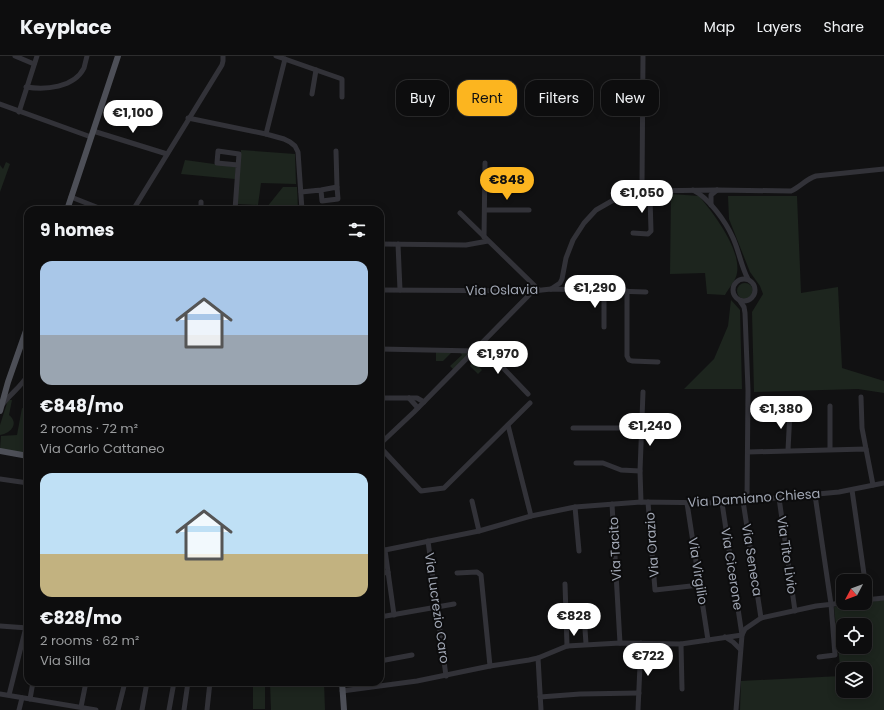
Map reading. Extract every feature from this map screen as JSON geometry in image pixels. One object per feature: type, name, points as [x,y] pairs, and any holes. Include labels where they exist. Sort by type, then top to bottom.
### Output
[{"type":"main road","points":[[68,206],[118,56]]},
{"type":"main road","points":[[1,409],[8,382],[24,336]]},
{"type":"main road","points":[[0,395],[8,382]]},
{"type":"main road","points":[[0,451],[24,455]]},
{"type":"main road","points":[[342,686],[344,710]]},
{"type":"street","points":[[15,56],[34,64]]},
{"type":"street","points":[[19,112],[37,56]]},
{"type":"street","points":[[26,87],[48,89],[64,84],[74,79],[83,70],[88,56]]},
{"type":"street","points":[[135,206],[188,118],[222,65],[223,56]]},
{"type":"street","points":[[276,56],[342,80],[342,97]]},
{"type":"street","points":[[633,233],[648,234],[651,230],[650,197],[642,186],[643,56]]},
{"type":"street","points":[[266,134],[285,59]]},
{"type":"street","points":[[312,94],[316,70]]},
{"type":"street","points":[[0,104],[19,112],[92,134],[167,154]]},
{"type":"street","points":[[188,118],[266,134],[290,142],[295,146],[298,152],[302,206]]},
{"type":"street","points":[[235,206],[239,154],[218,151],[217,163],[238,165]]},
{"type":"street","points":[[321,190],[322,202],[338,199],[336,151]]},
{"type":"street","points":[[485,163],[486,239]]},
{"type":"street","points":[[551,289],[558,285],[562,279],[566,258],[573,240],[584,223],[596,210],[617,198],[645,191],[791,191],[809,178],[816,176],[884,169]]},
{"type":"street","points":[[301,192],[337,187]]},
{"type":"street","points":[[692,190],[705,198],[724,222],[733,238],[748,279],[755,286],[755,293],[745,313]]},
{"type":"street","points":[[707,190],[711,195],[711,205]]},
{"type":"street","points":[[705,198],[707,190]]},
{"type":"street","points":[[711,195],[717,190]]},
{"type":"street","points":[[71,197],[94,206]]},
{"type":"street","points":[[485,210],[529,210]]},
{"type":"street","points":[[384,440],[536,291],[460,213]]},
{"type":"street","points":[[384,244],[466,245],[486,239]]},
{"type":"street","points":[[398,244],[400,290]]},
{"type":"street","points":[[742,265],[742,274],[733,289],[734,296],[744,307],[745,313]]},
{"type":"street","points":[[739,280],[748,279]]},
{"type":"street","name":"Via Oslavia","points":[[384,290],[536,291],[551,289],[646,292]]},
{"type":"street","points":[[604,291],[604,327]]},
{"type":"street","points":[[627,291],[627,356],[629,360],[632,361],[658,362]]},
{"type":"street","points":[[740,301],[746,302],[751,299]]},
{"type":"street","name":"Via Seneca","points":[[745,313],[748,452],[745,501],[761,618]]},
{"type":"street","points":[[481,345],[528,394]]},
{"type":"street","points":[[384,349],[475,352]]},
{"type":"street","points":[[1,409],[10,395],[24,382]]},
{"type":"street","points":[[641,502],[640,471],[643,392]]},
{"type":"street","points":[[861,397],[862,428],[873,485]]},
{"type":"street","points":[[384,398],[417,398],[424,402]]},
{"type":"street","points":[[409,398],[418,408]]},
{"type":"street","points":[[384,452],[421,492],[444,488],[530,403]]},
{"type":"street","points":[[830,406],[830,449]]},
{"type":"street","points":[[788,450],[790,411]]},
{"type":"street","points":[[508,425],[531,516]]},
{"type":"street","points":[[573,428],[642,428]]},
{"type":"street","points":[[748,452],[866,449]]},
{"type":"street","points":[[576,463],[603,463],[621,470],[640,471]]},
{"type":"street","points":[[0,479],[24,482]]},
{"type":"street","name":"Via Damiano Chiesa","points":[[384,551],[479,531],[531,516],[574,507],[641,502],[722,503],[852,490],[884,483]]},
{"type":"street","points":[[852,490],[864,574]]},
{"type":"street","points":[[815,494],[831,604],[835,655],[820,657]]},
{"type":"street","name":"Via Tito Livio","points":[[779,498],[795,611]]},
{"type":"street","points":[[472,501],[479,531]]},
{"type":"street","name":"Via Orazio","points":[[648,502],[655,590],[700,585]]},
{"type":"street","name":"Via Virgilio","points":[[687,503],[708,640]]},
{"type":"street","name":"Via Cicerone","points":[[722,503],[742,635],[736,710]]},
{"type":"street","name":"Via Tacito","points":[[612,504],[620,643]]},
{"type":"street","points":[[574,507],[579,552]]},
{"type":"street","name":"Via Lucrezio Caro","points":[[428,541],[446,676]]},
{"type":"street","points":[[384,558],[388,572],[394,615]]},
{"type":"street","points":[[384,573],[388,572]]},
{"type":"street","points":[[457,573],[477,572],[481,575],[490,666]]},
{"type":"street","points":[[565,584],[567,646]]},
{"type":"street","points":[[872,599],[884,598]]},
{"type":"street","points":[[384,616],[454,604]]},
{"type":"street","points":[[384,685],[446,676],[490,666],[538,658],[567,646],[620,643],[681,644],[742,635],[745,629],[761,618],[836,604]]},
{"type":"street","points":[[584,614],[586,644]]},
{"type":"street","points":[[0,626],[24,628]]},
{"type":"street","points":[[725,637],[733,642],[740,650]]},
{"type":"street","points":[[8,695],[24,639]]},
{"type":"street","points":[[638,710],[641,643]]},
{"type":"street","points":[[681,644],[682,689]]},
{"type":"street","points":[[384,660],[412,655]]},
{"type":"street","points":[[538,658],[541,710]]},
{"type":"street","points":[[30,699],[32,686]]},
{"type":"street","points":[[79,708],[85,686]]},
{"type":"street","points":[[118,710],[125,686]]},
{"type":"street","points":[[142,710],[146,686]]},
{"type":"street","points":[[169,710],[173,686]]},
{"type":"street","points":[[184,710],[187,686]]},
{"type":"street","points":[[207,710],[210,686]]},
{"type":"street","points":[[342,691],[380,686]]},
{"type":"street","points":[[540,697],[580,694],[639,693]]},
{"type":"street","points":[[0,694],[96,710]]},
{"type":"street","points":[[19,710],[22,698]]},
{"type":"shaded area","points":[[241,150],[295,154],[296,184],[261,183],[258,205],[237,204]]},
{"type":"shaded area","points":[[185,160],[236,167],[235,179],[181,174]]},
{"type":"shaded area","points":[[6,162],[10,164],[0,192],[0,165],[3,169]]},
{"type":"shaded area","points":[[283,187],[297,187],[298,206],[268,206]]},
{"type":"shaded area","points":[[671,194],[699,196],[719,222],[731,243],[735,253],[737,273],[725,295],[707,294],[705,273],[670,274]]},
{"type":"shaded area","points":[[728,196],[797,196],[801,293],[838,287],[842,368],[884,381],[884,393],[858,389],[754,392],[752,312],[763,294],[760,286],[750,272],[729,219]]},
{"type":"shaded area","points":[[745,283],[751,285],[753,291],[751,297],[745,299],[739,297],[737,291],[739,285]]},
{"type":"shaded area","points":[[731,300],[740,310],[742,389],[684,389],[714,359],[728,326]]},
{"type":"shaded area","points":[[481,346],[493,359],[487,365],[485,363],[487,360],[480,353],[472,359],[482,370],[478,374],[470,366],[472,363],[468,359]]},
{"type":"shaded area","points":[[436,350],[453,351],[443,361],[436,361]]},
{"type":"shaded area","points":[[459,351],[473,352],[454,370],[450,366],[462,355]]},
{"type":"shaded area","points":[[8,400],[12,400],[9,415],[14,421],[13,427],[8,432],[0,435],[0,425]]},
{"type":"shaded area","points":[[22,408],[24,408],[24,453],[0,449],[1,436],[17,435]]},
{"type":"shaded area","points":[[884,600],[884,710],[740,710],[741,681],[836,676],[836,698],[872,698],[872,662],[840,662],[839,654],[872,654],[872,618],[836,618],[836,627],[834,607],[836,607],[836,610],[872,610],[872,602]]},
{"type":"shaded area","points":[[253,686],[265,686],[265,709],[253,709]]},
{"type":"shaded area","points":[[270,686],[324,686],[325,710],[271,710]]}]
